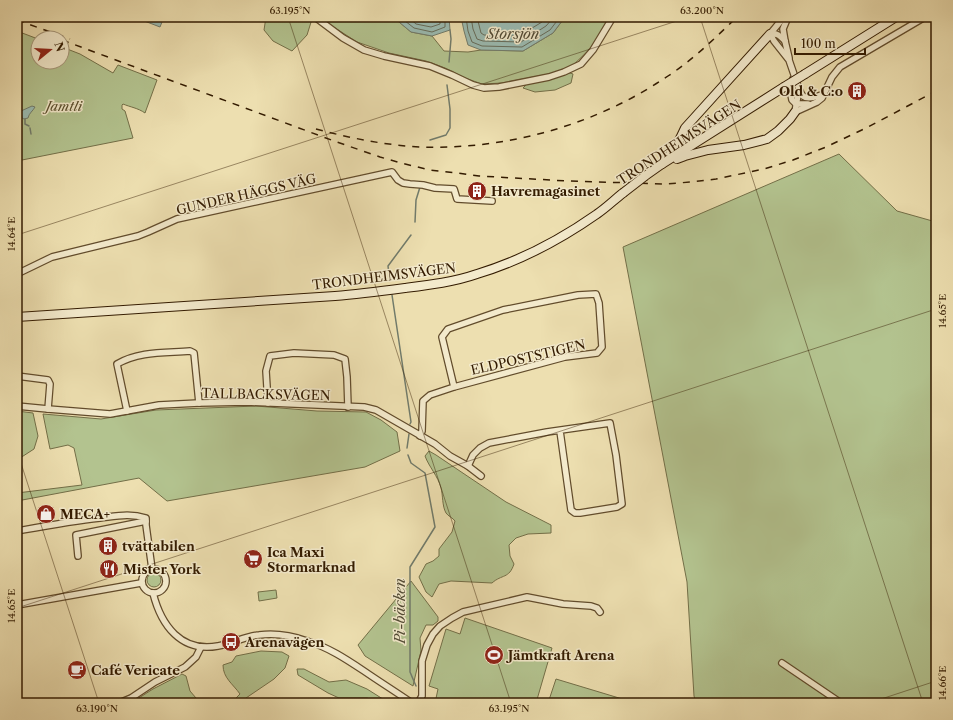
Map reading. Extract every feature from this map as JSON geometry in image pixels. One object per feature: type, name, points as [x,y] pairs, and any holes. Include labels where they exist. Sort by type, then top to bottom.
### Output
[{"type":"main road","name":"TRONDHEIMSVÄGEN","points":[[17,317],[362,294],[446,282],[494,269],[548,244],[580,225],[660,165],[896,17]]},
{"type":"main road","points":[[660,165],[672,153],[685,128],[770,34]]},
{"type":"main road","points":[[660,165],[708,150],[744,145],[767,139],[790,119],[796,108]]},
{"type":"street","points":[[315,17],[343,38],[364,50],[430,66],[473,85],[484,88],[500,87],[549,77],[581,64],[593,50],[613,17]]},
{"type":"street","points":[[770,34],[784,17]]},
{"type":"street","points":[[788,17],[783,29],[789,60],[799,90],[803,96],[806,97],[814,97],[824,94]]},
{"type":"street","points":[[796,108],[817,102],[822,98],[832,77],[840,67],[925,17]]},
{"type":"street","points":[[770,34],[775,33],[785,41]]},
{"type":"street","points":[[770,34],[789,60]]},
{"type":"street","points":[[792,71],[793,86],[791,95],[796,108]]},
{"type":"street","points":[[796,108],[799,90]]},
{"type":"street","name":"GUNDER HÄGGS VÄG","points":[[17,273],[52,257],[138,236],[177,220],[392,172],[398,180],[410,184],[454,189],[457,199],[492,201]]},
{"type":"street","name":"ELDPOSTSTIGEN","points":[[421,433],[423,401],[430,395],[454,387],[565,358],[597,352],[602,347],[599,303],[596,294],[578,295],[503,310],[448,329],[442,338],[454,387]]},
{"type":"street","points":[[128,411],[117,364],[127,358],[148,354],[190,351],[194,353],[198,403]]},
{"type":"street","points":[[268,402],[266,371],[270,356],[294,353],[334,355],[345,359],[348,406]]},
{"type":"street","points":[[17,376],[48,380],[50,384],[48,410]]},
{"type":"street","name":"TALLBACKSVÄGEN","points":[[17,406],[48,410],[110,414],[159,405],[198,403],[268,402],[364,408],[376,410],[421,433],[450,456],[468,466],[481,476]]},
{"type":"street","points":[[468,466],[473,455],[480,448],[490,443],[547,432],[610,423],[616,455],[622,504],[617,507],[580,513],[575,513],[571,510],[560,431]]},
{"type":"street","points":[[17,531],[82,520],[138,515],[146,518],[152,569]]},
{"type":"street","points":[[78,556],[76,535],[146,523]]},
{"type":"street","points":[[152,569],[160,570],[166,578],[164,587],[157,593],[152,593],[145,590],[141,582],[145,572],[152,569]]},
{"type":"street","points":[[17,605],[141,582]]},
{"type":"street","points":[[152,593],[160,614],[169,629],[178,637],[190,644],[201,647],[219,646],[260,634],[282,635],[307,641],[325,647],[342,657],[412,703]]},
{"type":"street","points":[[418,703],[422,696],[422,661],[427,645],[433,634],[440,626],[463,612],[527,597],[563,604],[591,606],[597,608],[600,612]]},
{"type":"street","points":[[119,703],[131,698],[155,682],[185,667],[196,657],[201,647]]},
{"type":"street","points":[[782,663],[842,703]]},
{"type":"green space","points":[[266,17],[310,17],[312,19],[307,35],[292,51],[273,41],[264,30]]},
{"type":"green space","points":[[321,17],[393,17],[411,32],[432,36],[444,51],[468,52],[481,50],[523,51],[553,33],[565,17],[611,17],[590,49],[571,67],[549,74],[502,83],[482,84],[426,61],[389,53],[357,42]]},
{"type":"green space","name":"Jamtli","points":[[17,31],[30,36],[30,70],[70,70],[70,50],[80,54],[113,73],[118,65],[157,80],[145,113],[123,104],[122,105],[122,109],[125,111],[133,138],[17,161]]},
{"type":"green space","points":[[570,73],[573,74],[571,83],[555,90],[535,92],[523,88],[527,84]]},
{"type":"green space","points":[[839,154],[897,211],[936,222],[936,703],[696,703],[694,696],[687,582],[623,247]]},
{"type":"green space","points":[[256,406],[317,411],[366,412],[381,420],[397,432],[400,451],[365,467],[167,501],[139,478],[17,501],[17,493],[82,485],[74,448],[68,445],[50,449],[43,414],[101,419],[156,410]]},
{"type":"green space","points":[[17,411],[33,413],[38,436],[34,449],[17,460]]},
{"type":"green space","points":[[429,451],[506,502],[551,525],[551,533],[528,534],[516,538],[509,545],[510,556],[514,564],[512,569],[510,572],[492,583],[451,581],[439,584],[432,597],[426,592],[419,577],[426,564],[439,556],[439,549],[452,532],[455,521],[447,514],[445,510],[440,484],[425,456]]},
{"type":"green space","points":[[151,573],[157,573],[161,577],[161,583],[157,587],[151,587],[147,583],[147,577]]},
{"type":"green space","points":[[411,581],[438,617],[438,621],[433,625],[426,625],[420,638],[421,651],[413,686],[365,656],[358,645]]},
{"type":"green space","points":[[276,590],[277,598],[259,601],[258,592]]},
{"type":"green space","name":"Jämtkraft Arena","points":[[465,618],[552,648],[536,703],[435,703],[438,689],[429,686],[446,629],[460,634]]},
{"type":"green space","points":[[261,651],[282,652],[289,656],[285,668],[274,679],[240,703],[231,703],[240,694],[225,674],[223,665],[232,662],[236,656]]},
{"type":"green space","points":[[297,669],[304,669],[329,682],[346,680],[367,689],[386,701],[385,703],[381,703],[367,698],[339,698],[298,675]]},
{"type":"green space","points":[[182,674],[186,676],[190,691],[196,698],[195,703],[131,703],[153,689]]},
{"type":"green space","points":[[556,679],[629,701],[628,703],[548,703]]},
{"type":"water","points":[[134,17],[164,17],[160,27]]},
{"type":"water","name":"Storsjön","points":[[393,17],[449,17],[450,30],[432,36],[411,32]]},
{"type":"water","name":"Storsjön","points":[[461,17],[565,17],[553,33],[523,51],[481,50],[468,45]]},
{"type":"water","points":[[32,106],[35,107],[28,118],[22,118],[21,111]]},
{"type":"waterway","name":"Pi-bäcken","points":[[449,62],[451,39],[450,30]]},
{"type":"waterway","name":"Pi-bäcken","points":[[430,140],[446,135],[450,128],[450,109],[447,85]]},
{"type":"waterway","points":[[25,119],[25,124],[29,126]]},
{"type":"waterway","points":[[30,128],[31,134]]},
{"type":"waterway","name":"Pi-bäcken","points":[[415,222],[416,200],[420,187]]},
{"type":"waterway","name":"Pi-bäcken","points":[[389,274],[388,266],[411,235]]},
{"type":"waterway","name":"Pi-bäcken","points":[[392,295],[411,422],[410,424]]},
{"type":"waterway","name":"Pi-bäcken","points":[[407,448],[409,434]]},
{"type":"waterway","name":"Pi-bäcken","points":[[408,455],[411,463],[425,473],[435,527],[410,567],[410,672],[416,686]]},
{"type":"railway","points":[[316,129],[367,141],[420,147],[453,147],[485,144],[518,139],[550,131],[581,121],[611,108],[668,76],[687,63],[737,17]]},
{"type":"railway","points":[[17,20],[45,30]]},
{"type":"railway","points":[[70,43],[334,141],[401,163],[430,170],[479,176],[568,181],[665,184],[716,179],[764,169],[793,160],[826,147],[868,127],[936,91]]},
{"type":"place","name":"Old & C:o","points":[[857,91]]},
{"type":"place","name":"Havremagasinet","points":[[477,191]]},
{"type":"place","name":"MECA+","points":[[46,514]]},
{"type":"place","name":"tvättabilen","points":[[108,546]]},
{"type":"place","name":"Ica Maxi Stormarknad","points":[[253,559]]},
{"type":"place","name":"Mister York","points":[[109,569]]},
{"type":"place","name":"Arenavägen","points":[[231,642]]},
{"type":"place","name":"Jämtkraft Arena","points":[[494,655]]},
{"type":"place","name":"Café Vericate","points":[[77,670]]}]
